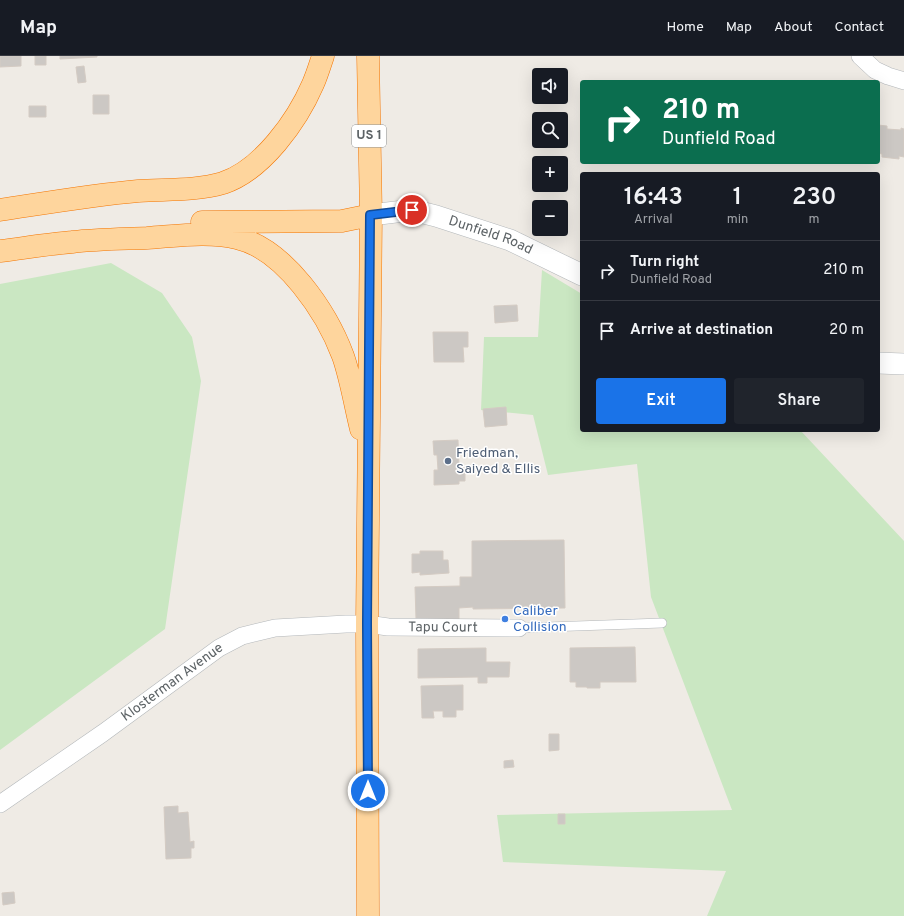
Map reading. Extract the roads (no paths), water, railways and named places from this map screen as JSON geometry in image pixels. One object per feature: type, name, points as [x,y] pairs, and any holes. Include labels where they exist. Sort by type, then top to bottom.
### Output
[{"type":"highway","points":[[0,210],[138,191],[196,188],[223,182],[247,170],[268,151],[289,128],[313,85],[323,56]]},
{"type":"highway","name":"US 1","points":[[368,56],[370,215],[367,624],[368,916]]},
{"type":"highway","points":[[73,242],[117,232],[163,225],[198,222],[342,221],[370,215]]},
{"type":"highway","points":[[0,251],[73,242],[210,234],[239,238],[262,248],[287,269],[306,289],[319,309],[343,355],[351,383],[369,467]]},
{"type":"street","points":[[860,56],[875,70],[904,81]]},
{"type":"street","name":"Dunfield Road","points":[[370,215],[412,210],[436,216],[510,240],[580,274]]},
{"type":"street","points":[[880,363],[904,364]]},
{"type":"street","name":"Tapu Court","points":[[367,624],[388,627],[519,628]]},
{"type":"street","name":"Klosterman Avenue","points":[[0,804],[103,733],[218,648],[242,636],[275,628],[367,624]]},
{"type":"lane","points":[[519,628],[662,623]]},
{"type":"place","name":"Friedman, Saiyed & Ellis","points":[[448,461]]},
{"type":"place","name":"Caliber Collision","points":[[505,619]]}]
